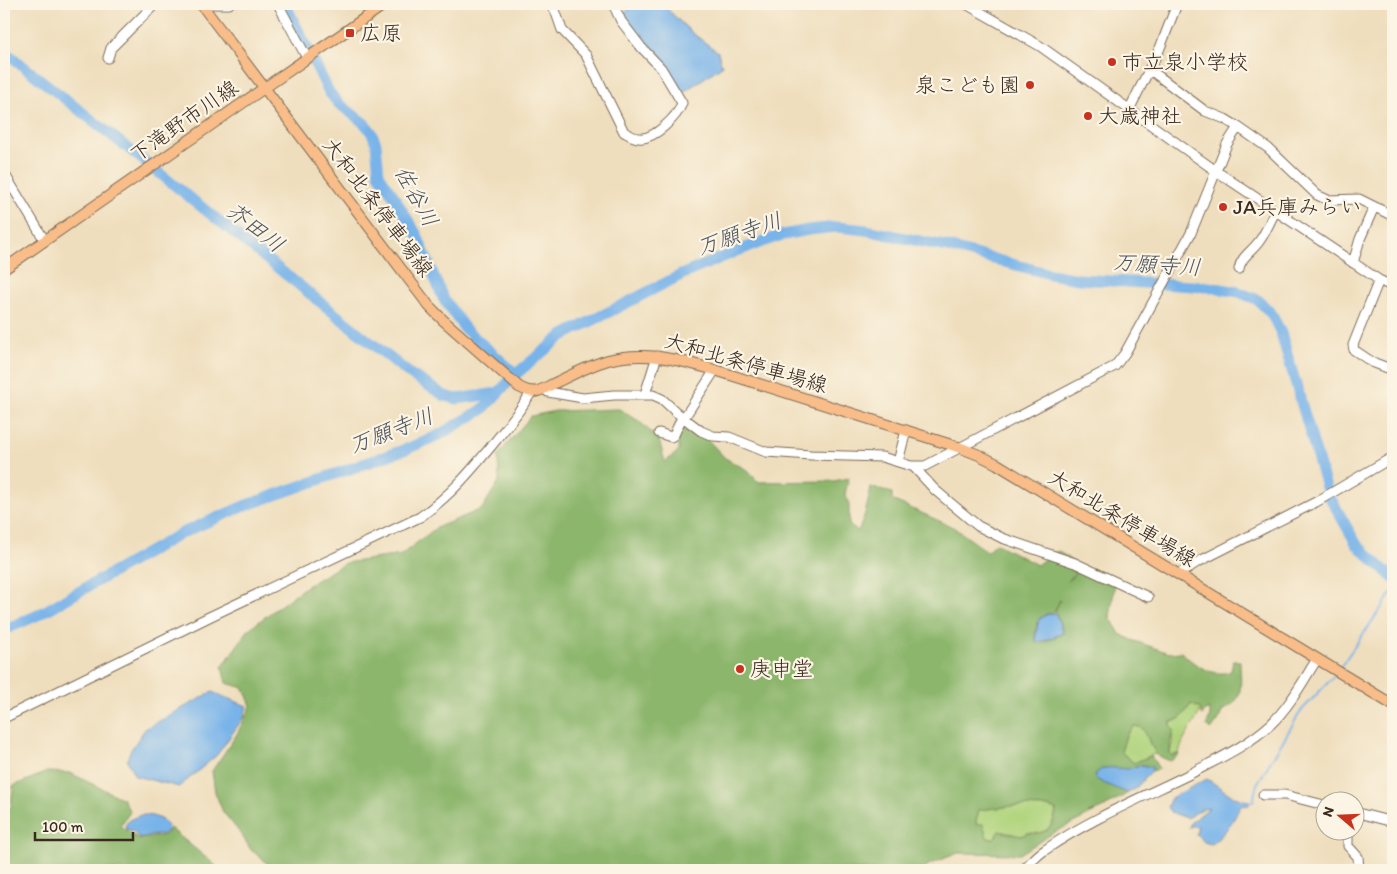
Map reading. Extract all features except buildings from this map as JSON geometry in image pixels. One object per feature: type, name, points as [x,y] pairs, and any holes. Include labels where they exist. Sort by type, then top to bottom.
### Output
[{"type":"main road","name":"大和北条停車場線","points":[[201,4],[429,306],[442,320],[514,383],[526,391],[532,392],[544,389],[586,368],[610,360],[641,355],[657,356],[676,359],[715,370],[979,454],[1393,705]]},
{"type":"main road","name":"下滝野市川線","points":[[4,269],[385,4]]},
{"type":"street","points":[[108,58],[111,48],[155,4]]},
{"type":"street","points":[[201,4],[229,4]]},
{"type":"street","points":[[278,4],[310,56]]},
{"type":"street","points":[[550,4],[555,10],[562,30],[586,56],[624,132],[639,138],[650,136],[666,125],[680,110],[682,103],[661,68],[641,47],[621,21],[613,4]]},
{"type":"street","points":[[966,4],[1040,46],[1275,212],[1378,280],[1393,287]]},
{"type":"street","points":[[1129,110],[1160,48],[1177,4]]},
{"type":"street","points":[[1150,69],[1205,111],[1225,119],[1268,148],[1317,195],[1328,200],[1358,199],[1393,216]]},
{"type":"street","points":[[544,389],[548,392],[584,398],[614,395],[653,395],[662,399],[701,431],[713,436],[729,437],[766,452],[882,457],[913,466],[925,466],[1114,366],[1125,353],[1191,232],[1227,144],[1238,127]]},
{"type":"street","points":[[4,172],[45,240]]},
{"type":"street","points":[[1353,263],[1360,239],[1374,207]]},
{"type":"street","points":[[1239,269],[1243,257],[1252,251],[1261,239],[1275,212]]},
{"type":"street","points":[[1378,280],[1353,346],[1354,350],[1362,356],[1393,370]]},
{"type":"street","points":[[645,394],[657,356]]},
{"type":"street","points":[[659,433],[671,437],[674,435],[683,417],[715,370]]},
{"type":"street","points":[[4,718],[209,616],[420,517],[440,503],[462,482],[523,407],[532,392]]},
{"type":"street","points":[[898,462],[906,430]]},
{"type":"street","points":[[1179,574],[1196,563],[1316,502],[1391,458],[1393,471]]},
{"type":"street","points":[[913,466],[935,490],[978,526],[1002,538],[1075,562],[1148,597]]},
{"type":"street","points":[[1022,870],[1044,850],[1086,825],[1213,762],[1254,738],[1272,723],[1294,696],[1317,659]]},
{"type":"street","points":[[1263,795],[1285,795],[1314,802]]},
{"type":"street","points":[[1364,815],[1393,822]]},
{"type":"street","points":[[1346,842],[1358,857],[1359,870]]},
{"type":"green space","points":[[619,409],[639,421],[659,440],[665,462],[679,451],[678,430],[704,436],[725,458],[747,470],[759,482],[834,481],[849,478],[845,494],[849,503],[849,524],[858,531],[871,487],[892,493],[892,500],[953,527],[987,551],[995,543],[1037,565],[1051,554],[1059,551],[1080,568],[1068,581],[1080,569],[1115,583],[1110,617],[1120,634],[1169,653],[1181,652],[1204,669],[1218,673],[1231,671],[1233,661],[1240,661],[1241,683],[1238,696],[1230,706],[1223,710],[1211,730],[1207,725],[1210,709],[1205,711],[1202,716],[1200,708],[1191,704],[1181,717],[1171,722],[1170,726],[1174,730],[1170,743],[1170,753],[1172,756],[1179,753],[1178,756],[1170,761],[1154,754],[1156,752],[1145,735],[1144,730],[1134,726],[1126,735],[1121,752],[1134,763],[1151,756],[1159,769],[1152,771],[1152,767],[1137,765],[1128,769],[1105,768],[1101,770],[1094,777],[1096,779],[1128,793],[1101,809],[1088,813],[1095,812],[1053,833],[1020,854],[958,853],[928,865],[924,870],[272,870],[263,859],[251,850],[223,812],[215,792],[212,771],[237,734],[251,706],[244,688],[226,683],[222,667],[249,629],[305,587],[345,563],[401,555],[436,528],[482,509],[499,481],[498,455],[531,416],[555,411]],"holes":[[[1060,600],[1055,611],[1064,633],[1044,642],[1036,642],[1035,633],[1039,619],[1046,614],[1053,613]],[[1012,806],[1048,807],[1056,810],[1051,826],[1040,833],[1028,833],[1021,836],[999,831],[994,839],[987,838],[983,824],[976,824],[979,810]]]},
{"type":"green space","points":[[1191,704],[1201,709],[1183,741],[1179,753],[1172,756],[1170,753],[1173,738],[1170,726],[1172,722],[1181,717]]},
{"type":"green space","points":[[1134,726],[1145,730],[1145,735],[1156,753],[1134,763],[1121,752],[1126,735]]},
{"type":"green space","points":[[47,772],[70,773],[123,799],[130,812],[120,826],[140,840],[164,835],[170,828],[221,870],[4,870],[4,815],[11,807],[13,786]]},
{"type":"green space","points":[[1012,806],[1048,807],[1056,810],[1051,826],[1040,833],[1028,833],[1021,836],[999,831],[994,839],[987,838],[985,829],[976,824],[979,810]]},
{"type":"water","points":[[633,4],[662,4],[691,32],[718,52],[722,66],[682,93],[678,92],[626,20],[624,14]]},
{"type":"water","points":[[1053,613],[1056,614],[1063,633],[1036,642],[1039,619]]},
{"type":"water","points":[[212,692],[247,706],[244,717],[217,755],[179,787],[135,776],[127,760],[130,751],[145,729]]},
{"type":"water","points":[[1140,765],[1152,767],[1152,771],[1128,793],[1094,777],[1105,768],[1128,769]]},
{"type":"water","points":[[1207,779],[1233,796],[1250,801],[1249,805],[1240,806],[1228,827],[1211,844],[1204,842],[1196,834],[1198,826],[1191,826],[1189,828],[1190,823],[1209,808],[1202,809],[1187,818],[1170,812],[1167,807],[1171,798]]},
{"type":"water","points":[[141,815],[153,816],[159,819],[168,826],[167,831],[140,839],[133,831],[126,829],[125,826],[129,820]]},
{"type":"waterway","name":"佐谷川","points":[[285,4],[329,92],[338,103],[364,123],[371,131],[376,143],[379,174],[417,235],[443,298],[465,329],[516,374]]},
{"type":"waterway","name":"芥田川","points":[[4,51],[410,374],[445,396],[457,399],[498,393]]},
{"type":"waterway","name":"万願寺川","points":[[4,630],[38,615],[182,533],[244,506],[409,448],[439,435],[482,410],[516,374],[562,336],[681,275],[737,251],[779,236],[837,227],[866,230],[948,247],[1050,274],[1079,279],[1209,287],[1239,292],[1258,300],[1271,313],[1281,333],[1328,494],[1357,545],[1393,578]]},
{"type":"waterway","points":[[1339,669],[1393,591]]},
{"type":"waterway","points":[[1249,802],[1253,801],[1257,784],[1301,711],[1335,675]]},
{"type":"place","name":"広原","points":[[350,33]]},
{"type":"place","name":"市立泉小学校","points":[[1112,62]]},
{"type":"place","name":"泉こども園","points":[[1030,85]]},
{"type":"place","name":"大歳神社","points":[[1088,116]]},
{"type":"place","name":"JA兵庫みらい","points":[[1223,207]]},
{"type":"place","name":"庚申堂","points":[[740,669]]}]
